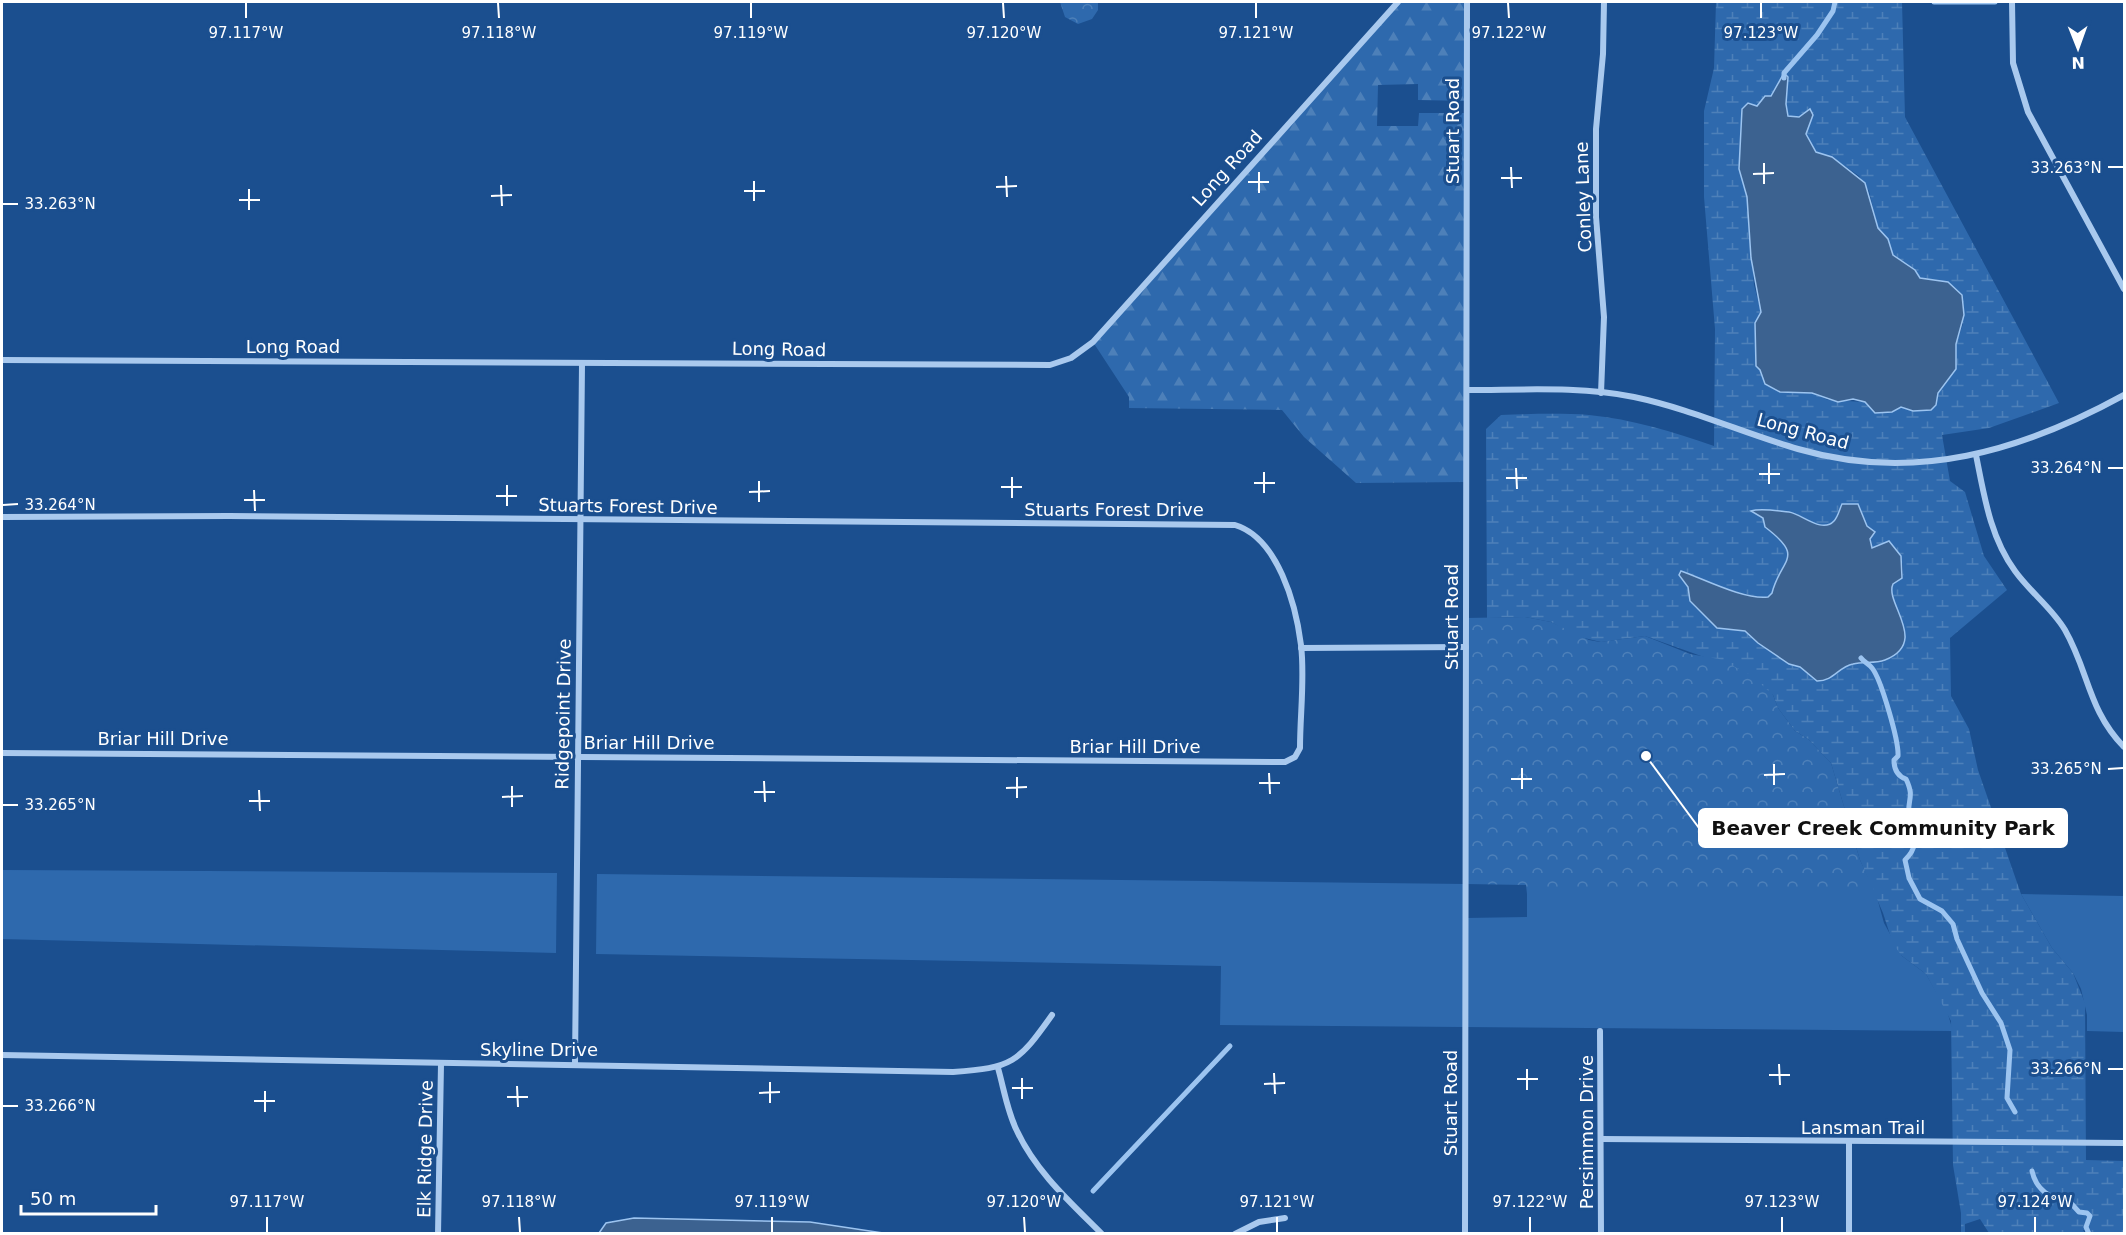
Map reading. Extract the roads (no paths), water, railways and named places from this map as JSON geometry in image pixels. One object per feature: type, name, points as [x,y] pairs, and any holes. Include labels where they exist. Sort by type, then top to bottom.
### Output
[{"type":"street","name":"Long Road","points":[[2,360],[1042,366],[1071,358],[1093,342],[1398,2]]},
{"type":"street","name":"Stuart Road","points":[[1465,1233],[1467,2]]},
{"type":"street","name":"Conley Lane","points":[[1601,393],[1604,317],[1596,217],[1596,129],[1603,54],[1604,2]]},
{"type":"street","points":[[2012,2],[2012,53],[2028,112],[2124,289]]},
{"type":"street","name":"Ridgepoint Drive","points":[[575,1064],[582,364]]},
{"type":"street","name":"Long Road","points":[[1467,390],[1601,393],[1668,405],[1801,450],[1845,458],[1917,462],[1976,455],[2049,433],[2124,395]]},
{"type":"street","points":[[1976,455],[1988,512],[2002,551],[2015,572],[2065,630],[2096,710],[2124,747]]},
{"type":"street","name":"Stuarts Forest Drive","points":[[2,517],[241,516],[580,521],[1235,525],[1253,532],[1263,543],[1281,575],[1295,616],[1301,648]]},
{"type":"street","points":[[1301,648],[1466,647]]},
{"type":"street","name":"Briar Hill Drive","points":[[2,753],[1286,762],[1295,757],[1300,748],[1301,648]]},
{"type":"street","name":"Skyline Drive","points":[[2,1055],[953,1072],[998,1068],[1022,1054],[1052,1015]]},
{"type":"street","name":"Persimmon Drive","points":[[1600,1031],[1601,1233]]},
{"type":"street","name":"Elk Ridge Drive","points":[[438,1233],[441,1064]]},
{"type":"street","points":[[998,1068],[1016,1131],[1031,1156],[1046,1177],[1102,1233]]},
{"type":"street","name":"Lansman Trail","points":[[1601,1139],[2124,1143]]},
{"type":"street","points":[[1849,1142],[1849,1233]]},
{"type":"street","points":[[1235,1233],[1259,1222],[1285,1218]]},
{"type":"waterway","points":[[1784,78],[1784,73],[1817,35],[1833,11],[1835,2]]},
{"type":"waterway","points":[[1934,2],[1995,2]]},
{"type":"waterway","points":[[1861,658],[1872,668],[1880,684],[1896,737],[1898,756],[1894,760],[1895,766],[1898,774],[1906,779],[1910,790],[1909,816],[1914,843],[1905,860],[1909,878],[1920,899],[1942,911],[1953,924],[1957,939],[1982,993],[2001,1023],[2010,1050],[2007,1098],[2015,1112]]},
{"type":"waterway","points":[[1093,1191],[1230,1046]]},
{"type":"waterway","points":[[2032,1171],[2040,1188],[2050,1196],[2068,1200],[2079,1212],[2090,1216],[2086,1227],[2089,1234]]},
{"type":"place","name":"Beaver Creek Community Park","points":[[1646,756]]}]
